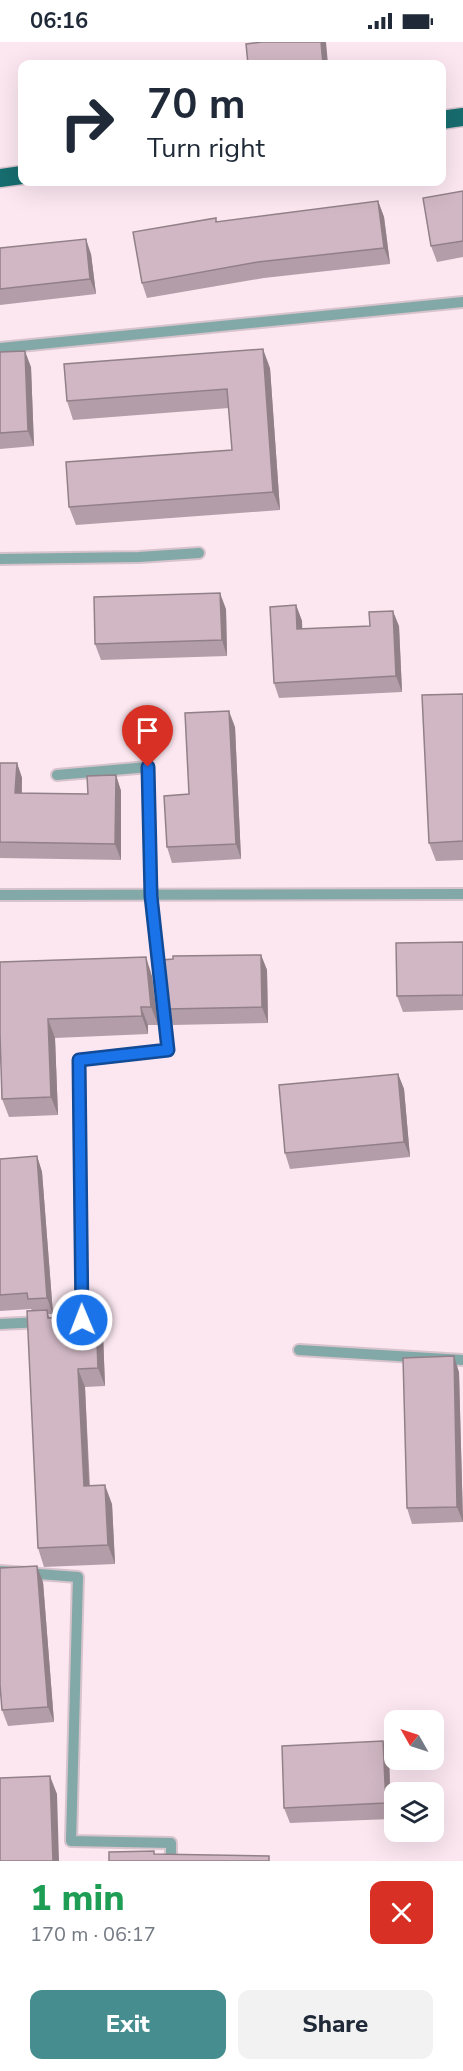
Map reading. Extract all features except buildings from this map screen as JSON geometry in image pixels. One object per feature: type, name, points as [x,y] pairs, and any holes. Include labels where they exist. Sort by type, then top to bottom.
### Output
[{"type":"main road","points":[[446,119],[463,117]]},
{"type":"main road","points":[[0,178],[18,176]]},
{"type":"lane","points":[[0,348],[463,302]]},
{"type":"lane","points":[[0,559],[139,557],[199,553]]},
{"type":"lane","points":[[0,1324],[82,1320],[79,1060],[168,1050],[151,896],[148,767],[57,775]]},
{"type":"lane","points":[[0,895],[463,894]]},
{"type":"lane","points":[[299,1350],[463,1360]]},
{"type":"lane","points":[[0,1571],[78,1577],[71,1841],[171,1842],[171,1861]]},
{"type":"route","points":[[82,1320],[79,1060],[168,1050],[151,896],[148,767]]}]
